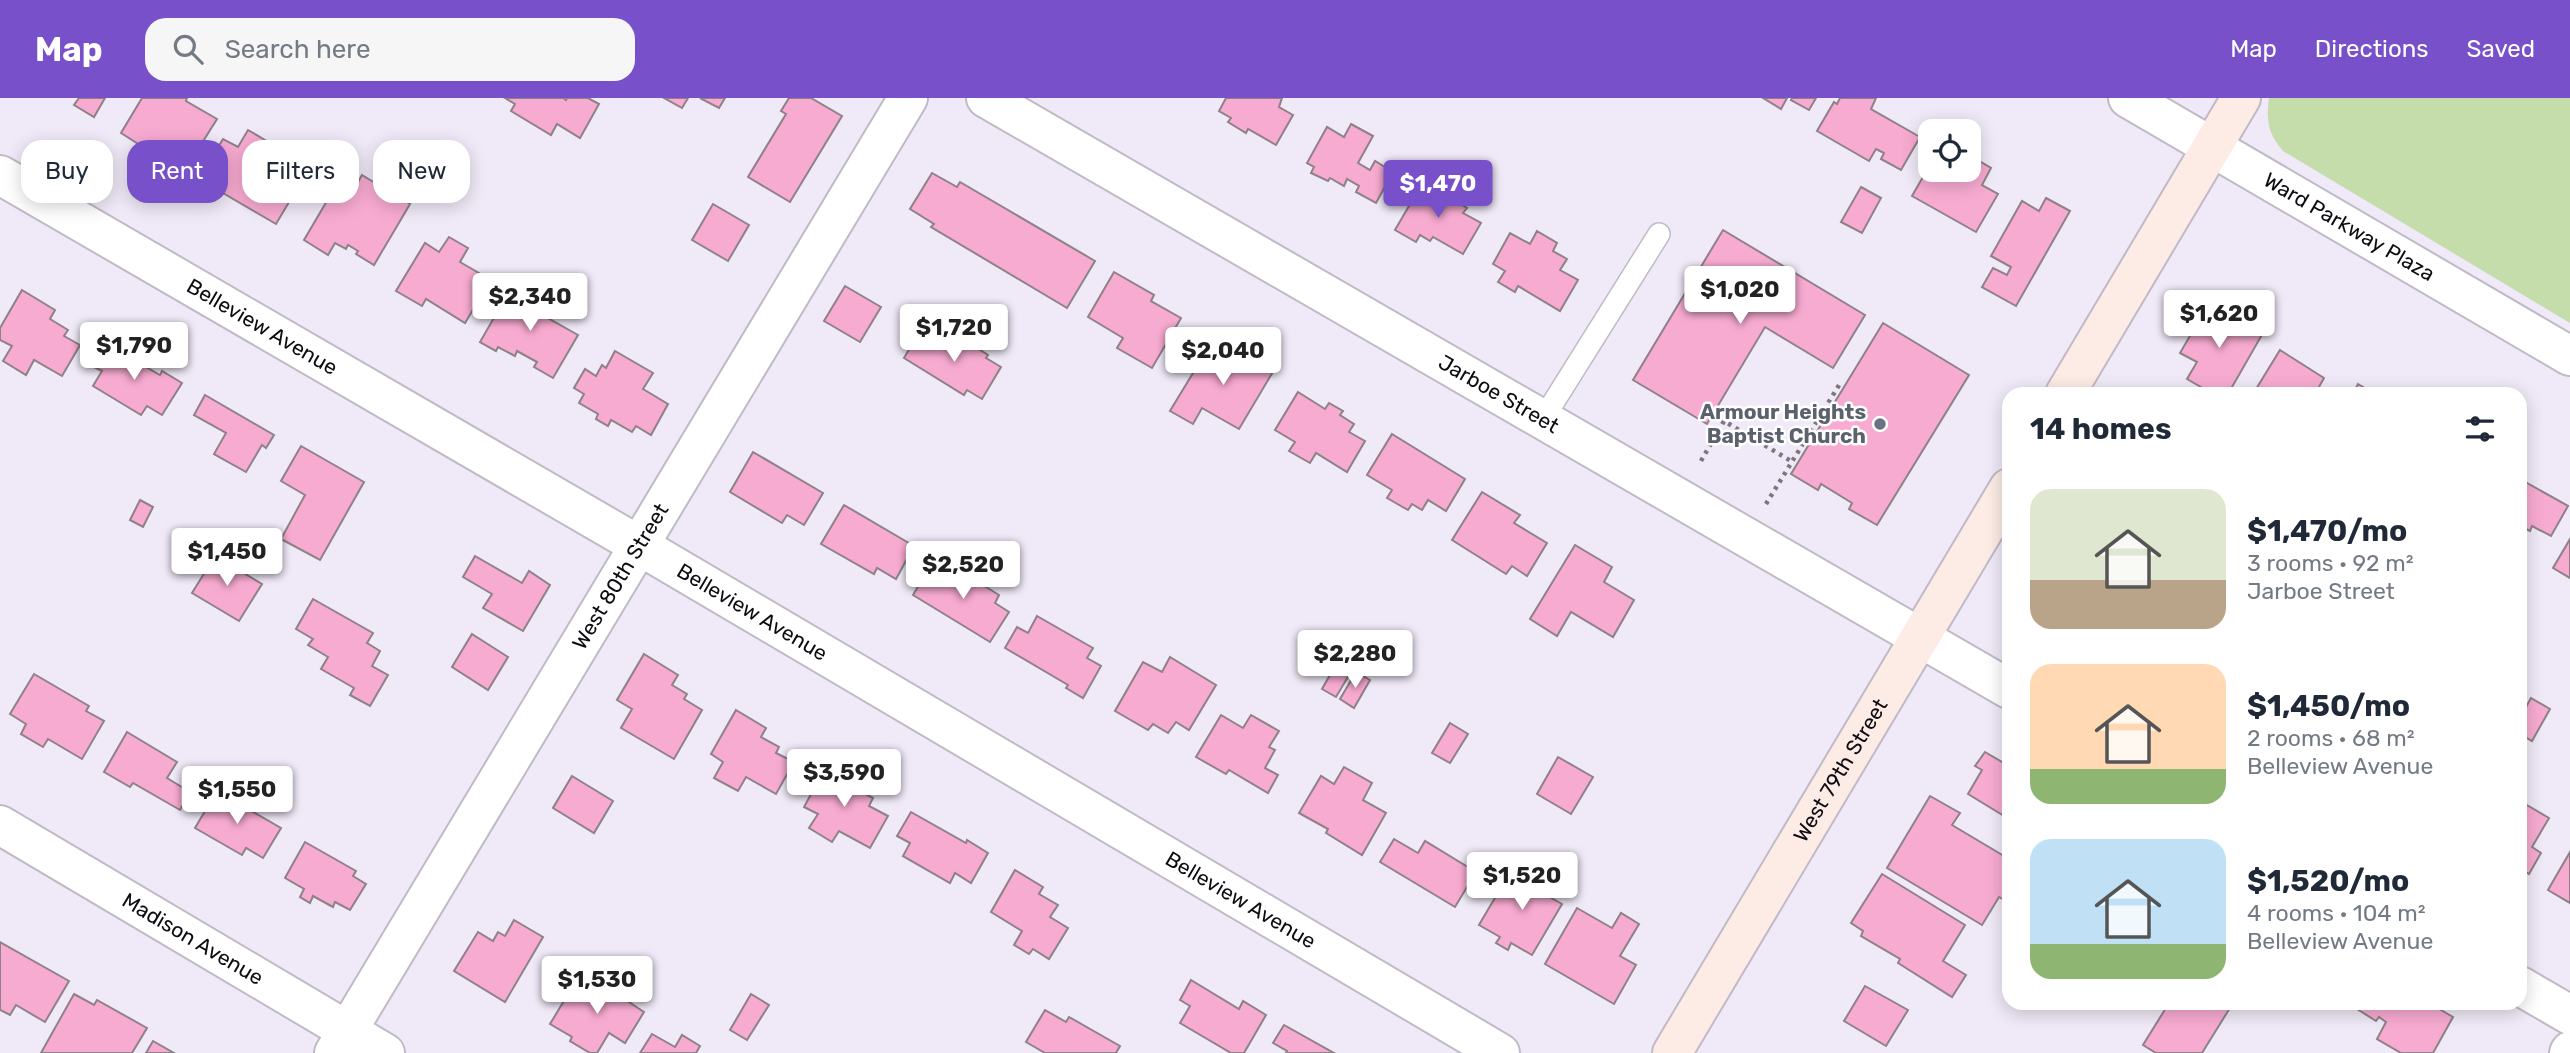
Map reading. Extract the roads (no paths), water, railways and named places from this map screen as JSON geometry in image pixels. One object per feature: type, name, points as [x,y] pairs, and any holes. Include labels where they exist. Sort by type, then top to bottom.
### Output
[{"type":"street","name":"West 80th Street","points":[[341,1042],[908,98]]},
{"type":"street","name":"Jarboe Street","points":[[986,98],[2002,685]]},
{"type":"street","name":"Ward Parkway Plaza","points":[[2127,98],[2570,356]]},
{"type":"street","points":[[2069,387],[2241,98]]},
{"type":"street","name":"Belleview Avenue","points":[[0,175],[640,546],[1500,1053]]},
{"type":"street","name":"West 79th Street","points":[[1672,1053],[2002,500]]},
{"type":"street","name":"Madison Avenue","points":[[0,825],[341,1042],[385,1053]]},
{"type":"street","points":[[2527,990],[2570,1015]]},
{"type":"lane","points":[[1543,419],[1659,234]]},
{"type":"place","name":"Armour Heights Baptist Church","points":[[1880,424]]}]
